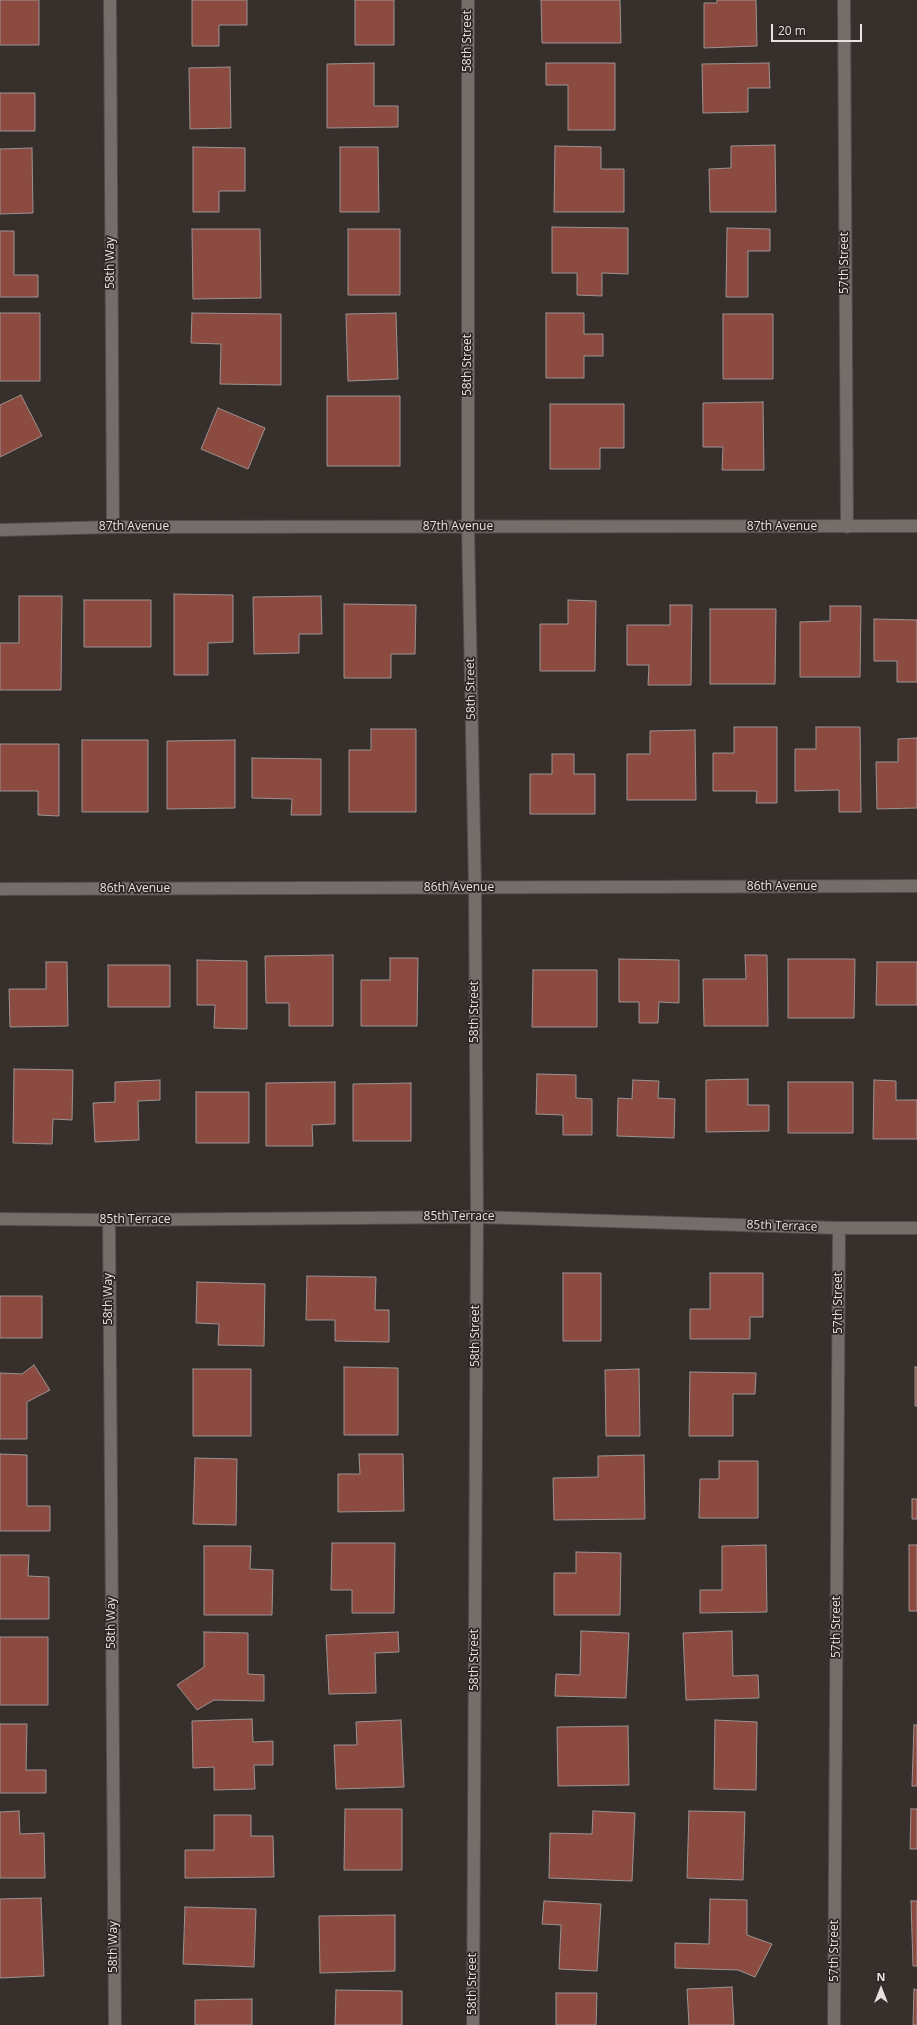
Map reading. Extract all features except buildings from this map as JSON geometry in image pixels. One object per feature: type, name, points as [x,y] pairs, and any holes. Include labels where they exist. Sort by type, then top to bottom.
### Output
[{"type":"street","name":"58th Way","points":[[110,0],[113,527]]},
{"type":"street","name":"58th Street","points":[[468,0],[468,528],[474,888],[477,1217],[473,2025]]},
{"type":"street","name":"57th Street","points":[[844,0],[847,527]]},
{"type":"street","name":"87th Avenue","points":[[0,530],[113,527],[468,528],[917,526]]},
{"type":"street","name":"86th Avenue","points":[[0,889],[917,886]]},
{"type":"street","name":"85th Terrace","points":[[0,1219],[109,1220],[477,1217],[839,1228],[917,1228]]},
{"type":"street","name":"58th Way","points":[[109,1220],[115,2025]]},
{"type":"street","name":"57th Street","points":[[834,2025],[839,1228]]}]
